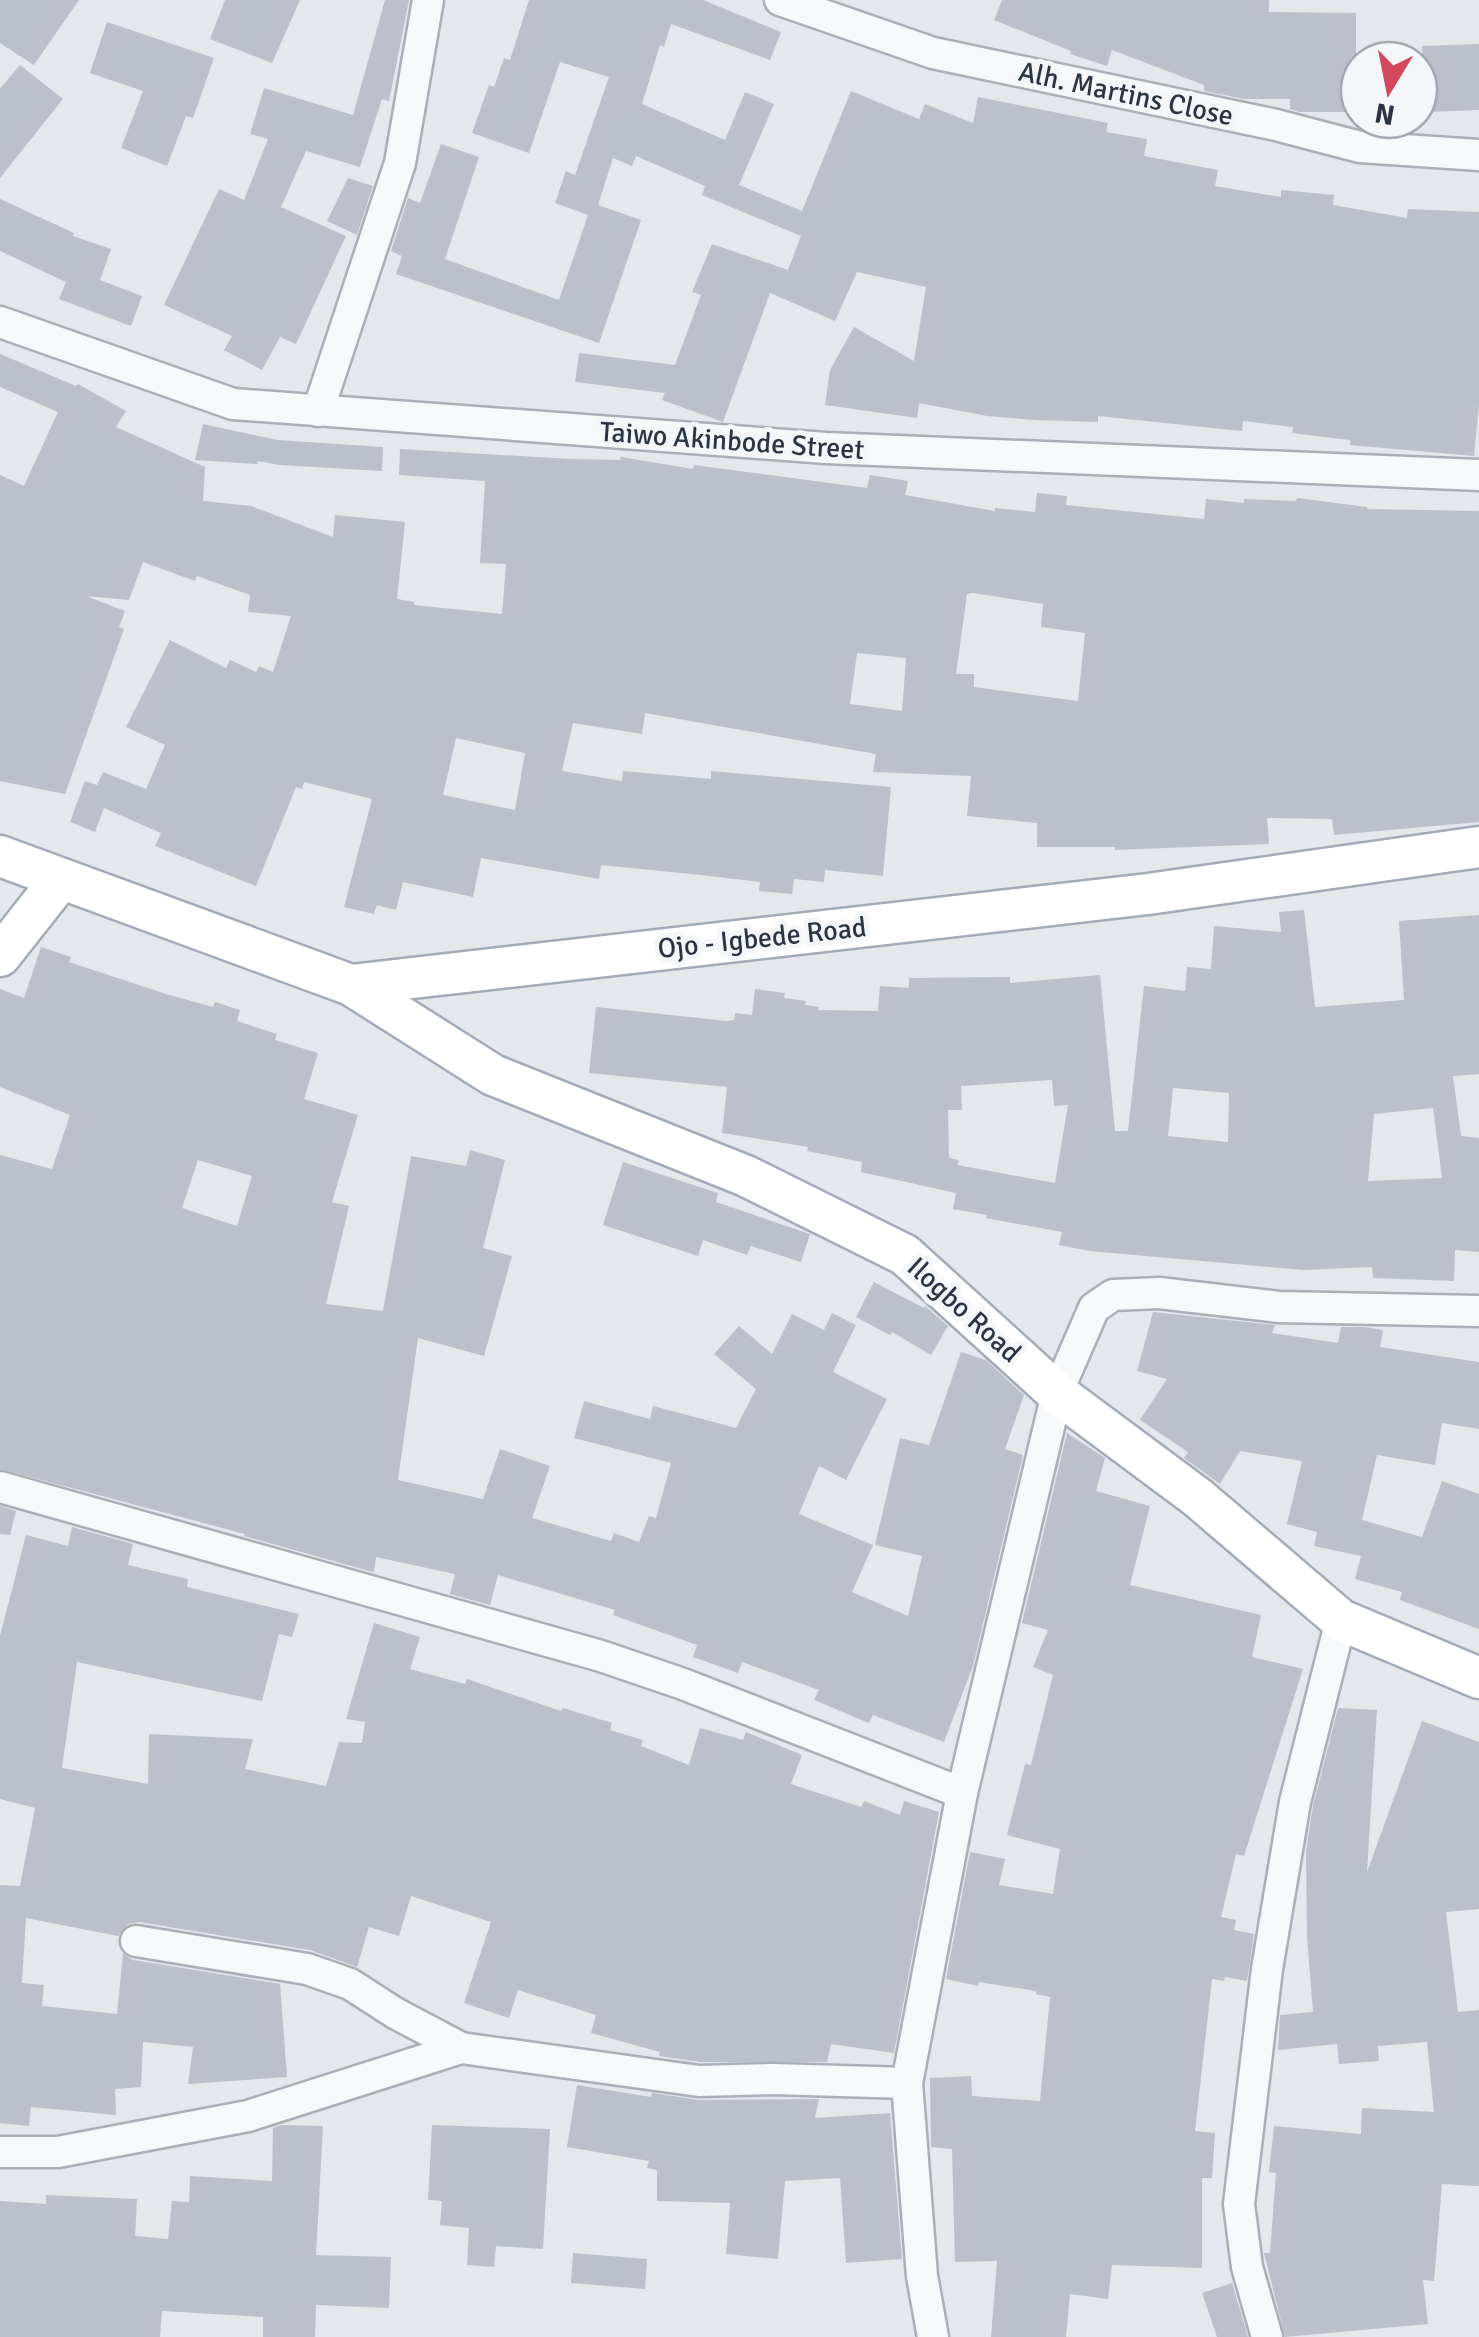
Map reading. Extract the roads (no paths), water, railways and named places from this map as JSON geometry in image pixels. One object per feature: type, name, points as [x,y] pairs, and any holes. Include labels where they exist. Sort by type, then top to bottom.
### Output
[{"type":"main road","name":"Ojo - Igbede Road","points":[[0,856],[351,985],[1148,894],[1479,847]]},
{"type":"main road","points":[[0,956],[60,880]]},
{"type":"main road","name":"Ilogbo Road","points":[[351,985],[493,1075],[746,1176],[905,1255],[1056,1393],[1197,1497],[1341,1620],[1479,1678]]},
{"type":"street","points":[[318,411],[400,164],[428,0]]},
{"type":"street","name":"Alh. Martins Close","points":[[780,0],[933,52],[1276,125],[1360,148],[1479,155]]},
{"type":"street","name":"Taiwo Akinbode Street","points":[[0,322],[233,404],[826,448],[1479,474]]},
{"type":"street","points":[[933,2337],[922,2276],[906,2084],[962,1793],[1056,1393],[1094,1308],[1113,1294],[1159,1293],[1279,1307],[1479,1311]]},
{"type":"street","points":[[0,1487],[601,1656],[962,1793]]},
{"type":"street","points":[[1267,2337],[1247,2266],[1239,2204],[1267,1969],[1292,1820],[1341,1620]]},
{"type":"street","points":[[136,1941],[307,1969],[350,1984],[395,2014],[461,2048],[699,2081],[773,2078],[906,2084]]},
{"type":"street","points":[[0,2152],[58,2152],[248,2116],[461,2048]]}]
